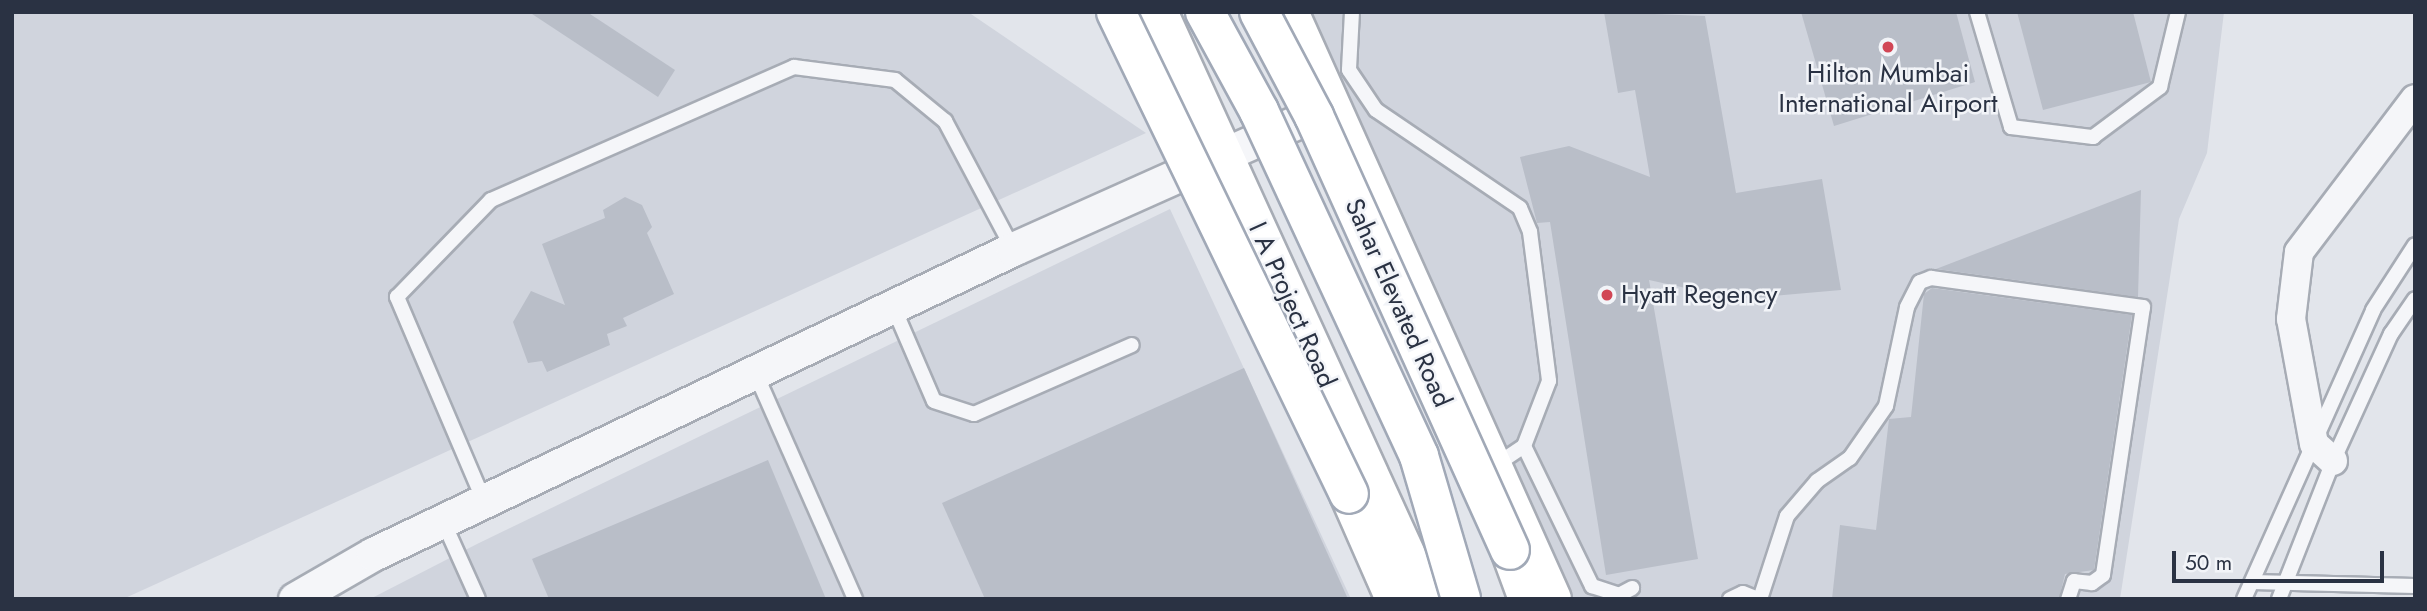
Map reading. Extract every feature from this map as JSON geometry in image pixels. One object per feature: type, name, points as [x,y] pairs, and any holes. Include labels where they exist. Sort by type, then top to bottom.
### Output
[{"type":"main road","points":[[1116,12],[1349,494],[1395,599]]},
{"type":"main road","name":"I A Project Road","points":[[1158,12],[1426,599]]},
{"type":"main road","name":"Sahar Elevated Road","points":[[1205,12],[1259,111],[1419,456],[1461,599]]},
{"type":"main road","name":"Sahar Elevated Road","points":[[1259,12],[1314,116],[1528,599]]},
{"type":"main road","points":[[1289,12],[1335,86],[1493,467],[1552,599]]},
{"type":"street","points":[[295,599],[484,501],[1222,151],[1335,86]]},
{"type":"street","points":[[2323,452],[2291,319],[2300,252],[2415,99]]},
{"type":"lane","points":[[1352,12],[1335,86],[1376,110],[1520,208],[1542,286],[1549,381],[1524,446],[1493,467]]},
{"type":"lane","points":[[1977,12],[2011,127],[2093,137],[2160,88],[2178,12]]},
{"type":"lane","points":[[484,501],[397,298],[491,200],[794,68],[895,80],[945,121],[1013,249]]},
{"type":"lane","points":[[2281,592],[2323,452],[2373,310],[2415,245]]},
{"type":"lane","points":[[1730,599],[1743,593],[1759,599],[1787,516],[1816,481],[1850,458],[1886,406],[1907,307],[1913,292],[1931,278],[2143,307],[2103,575],[2092,583],[2074,581],[2068,599]]},
{"type":"lane","points":[[2244,599],[2323,452],[2391,334],[2415,299]]},
{"type":"lane","points":[[893,306],[934,401],[974,414],[1132,345]]},
{"type":"lane","points":[[755,372],[855,599]]},
{"type":"lane","points":[[1524,446],[1591,586],[1619,595],[1632,588]]},
{"type":"lane","points":[[443,521],[478,599]]},
{"type":"lane","points":[[2252,582],[2281,592],[2415,586]]},
{"type":"shaded area","points":[[12,12],[968,12],[1146,133],[123,599],[12,599]]},
{"type":"shaded area","points":[[1303,12],[2224,12],[2207,153],[2179,219],[2120,599],[1565,599]]},
{"type":"shaded area","points":[[1170,209],[1351,599],[370,599],[477,544]]},
{"type":"building","points":[[529,12],[587,12],[675,70],[658,97]]},
{"type":"building","name":"Hyatt Regency","points":[[1604,12],[1705,16],[1736,193],[1822,179],[1841,290],[1736,299],[1649,280],[1698,559],[1606,575],[1550,222],[1537,223],[1520,157],[1569,146],[1650,177],[1635,90],[1618,93]]},
{"type":"building","name":"Hilton Mumbai International Airport","points":[[1801,12],[1956,12],[1975,82],[1834,126]]},
{"type":"building","points":[[2017,12],[2133,12],[2151,82],[2043,110]]},
{"type":"building","points":[[2141,190],[2138,297],[1936,269]]},
{"type":"building","points":[[625,197],[642,205],[652,227],[647,233],[674,294],[623,318],[627,326],[607,334],[610,345],[547,372],[542,361],[528,363],[513,322],[531,291],[565,305],[542,244],[605,218],[603,210]]},
{"type":"building","points":[[1932,288],[2132,315],[2094,570],[2065,574],[2059,599],[1832,599],[1840,525],[1876,530],[1889,419],[1911,417],[1924,294]]},
{"type":"building","points":[[1244,368],[1348,599],[985,599],[942,503]]},
{"type":"building","points":[[768,460],[826,599],[549,599],[532,559]]},
{"type":"place","name":"Hilton Mumbai International Airport","points":[[1888,47]]},
{"type":"place","name":"Hyatt Regency","points":[[1607,295]]}]
